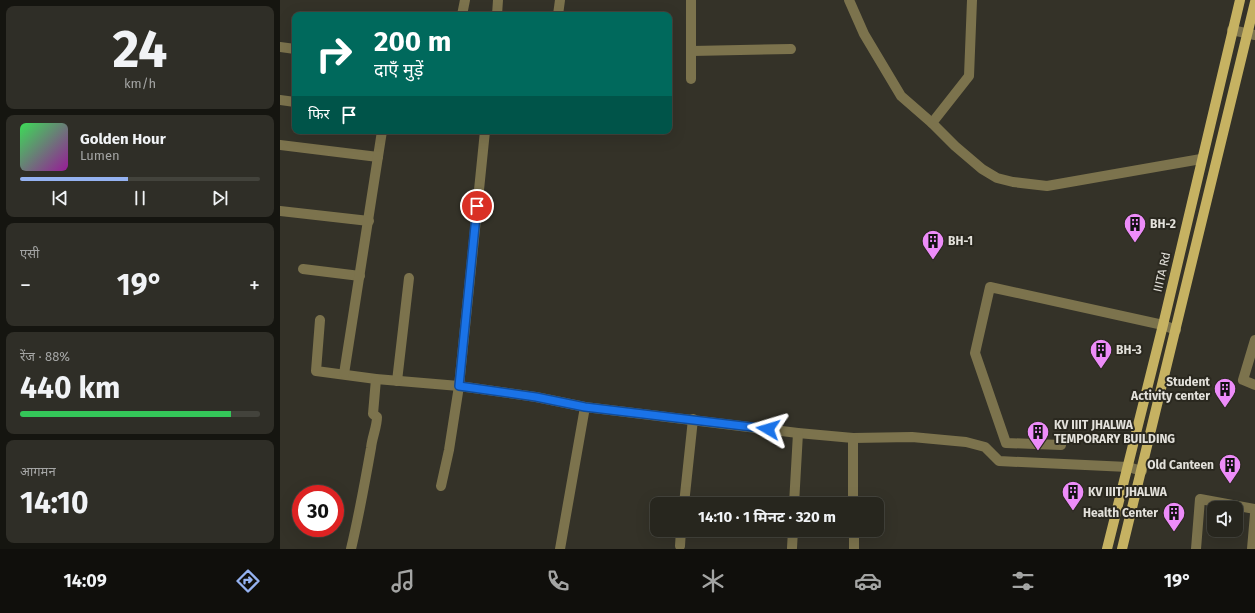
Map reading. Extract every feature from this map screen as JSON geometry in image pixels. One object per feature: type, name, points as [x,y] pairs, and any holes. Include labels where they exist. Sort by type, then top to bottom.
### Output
[{"type":"main road","name":"IIITA Rd","points":[[1107,549],[1163,325],[1200,162],[1240,0]]},
{"type":"main road","points":[[1122,549],[1214,169],[1251,34],[1255,2]]},
{"type":"street","points":[[463,12],[465,0]]},
{"type":"street","points":[[497,12],[498,0]]},
{"type":"street","points":[[558,12],[560,0]]},
{"type":"street","points":[[691,0],[691,79]]},
{"type":"street","points":[[849,0],[864,34],[902,96],[932,122],[955,146],[997,178],[1014,182],[1047,186],[1200,162],[1214,169]]},
{"type":"street","points":[[932,122],[969,76],[972,0]]},
{"type":"street","points":[[1232,30],[1251,34]]},
{"type":"street","points":[[280,47],[292,49]]},
{"type":"street","points":[[692,51],[790,49]]},
{"type":"street","points":[[280,100],[292,102]]},
{"type":"street","points":[[344,374],[382,134]]},
{"type":"street","points":[[441,486],[449,450],[459,386],[485,134]]},
{"type":"street","points":[[280,145],[378,156]]},
{"type":"street","points":[[280,211],[369,221]]},
{"type":"street","points":[[303,270],[360,276]]},
{"type":"street","points":[[397,381],[409,278]]},
{"type":"street","points":[[1061,445],[1006,443],[974,353],[990,287],[1163,325],[1176,330]]},
{"type":"street","points":[[320,320],[316,371],[376,379],[459,386],[536,397],[585,407],[798,433],[853,438],[912,437],[966,442],[985,447],[999,461],[1128,467],[1142,471]]},
{"type":"street","points":[[1255,340],[1243,380],[1255,385]]},
{"type":"street","points":[[350,549],[358,519],[372,440],[377,423],[377,417],[373,414],[376,379]]},
{"type":"street","points":[[560,549],[585,407]]},
{"type":"street","points":[[685,497],[693,419]]},
{"type":"street","points":[[794,497],[798,433]]},
{"type":"street","points":[[853,438],[854,497]]},
{"type":"street","points":[[1196,549],[1200,499],[1255,509]]},
{"type":"street","points":[[1252,549],[1255,514]]},
{"type":"street","points":[[680,546],[681,537]]},
{"type":"street","points":[[792,548],[793,537]]},
{"type":"street","points":[[854,537],[854,549]]},
{"type":"place","name":"BH-2","points":[[1135,244]]},
{"type":"place","name":"BH-1","points":[[933,260]]},
{"type":"place","name":"BH-3","points":[[1101,370]]},
{"type":"place","name":"Student Activity center","points":[[1225,408]]},
{"type":"place","name":"KV IIIT JHALWA TEMPORARY BUILDING","points":[[1038,452]]},
{"type":"place","name":"Old Canteen","points":[[1230,484]]},
{"type":"place","name":"KV IIIT JHALWA","points":[[1073,512]]},
{"type":"place","name":"Health Center","points":[[1174,532]]},
{"type":"route","points":[[477,206],[459,386],[536,397],[585,407],[768,429]]}]
